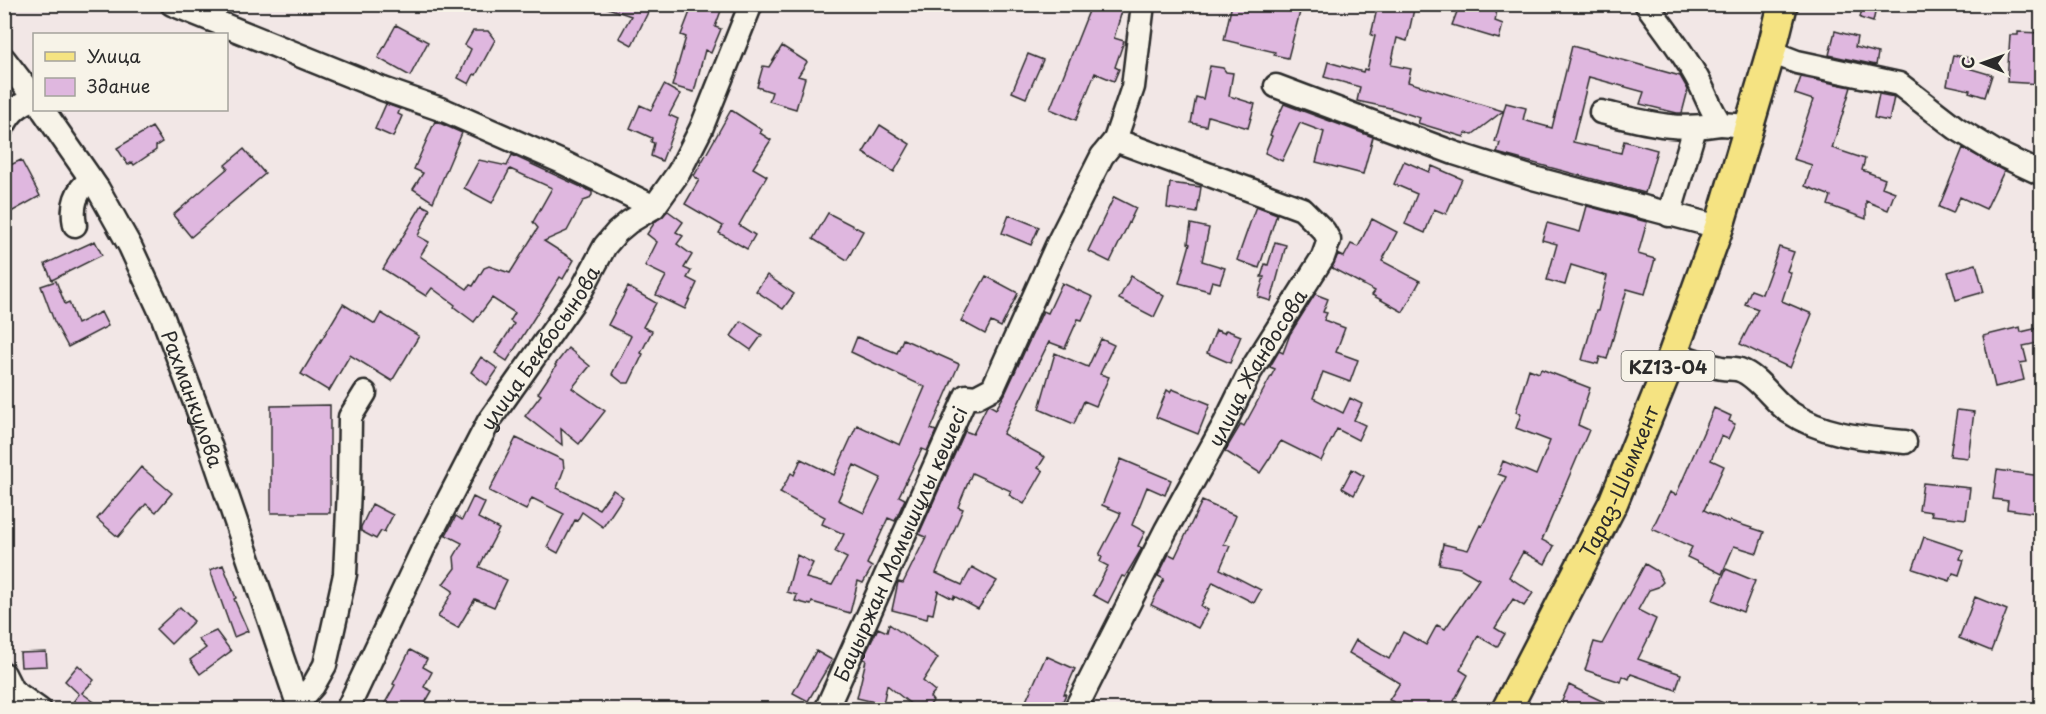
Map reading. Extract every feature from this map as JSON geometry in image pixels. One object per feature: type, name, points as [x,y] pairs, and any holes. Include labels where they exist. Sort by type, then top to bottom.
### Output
[{"type":"main road","name":"Тараз-Шымкент","points":[[1506,710],[1613,503],[1673,353],[1719,227],[1783,4]]},
{"type":"street","points":[[172,4],[383,89],[446,111],[562,162],[654,207]]},
{"type":"street","name":"улица Бекбосынова","points":[[347,710],[423,549],[489,422],[581,291],[605,246],[616,232],[654,207],[680,172],[701,129],[751,4]]},
{"type":"street","name":"Бауыржан Момышұлы көшесі","points":[[826,710],[966,396],[976,397],[993,388],[1059,241],[1102,156],[1115,140],[1133,87],[1143,4]]},
{"type":"street","points":[[1646,4],[1698,79],[1712,112],[1721,124]]},
{"type":"street","points":[[1771,52],[1797,62],[1899,84],[1956,128],[1997,153],[2042,174]]},
{"type":"street","points":[[4,59],[33,98]]},
{"type":"street","points":[[1276,86],[1454,153],[1533,178],[1719,227]]},
{"type":"street","points":[[4,125],[9,115],[23,103],[33,99]]},
{"type":"street","name":"Рахманкулова","points":[[44,111],[91,179],[130,246],[162,315],[200,416],[299,706]]},
{"type":"street","points":[[1601,112],[1678,128],[1721,124],[1749,126]]},
{"type":"street","points":[[1670,215],[1695,128]]},
{"type":"street","name":"улица Жандосова","points":[[1075,710],[1166,530],[1225,423],[1250,372],[1323,256],[1329,240],[1324,231],[1302,209],[1115,140]]},
{"type":"street","points":[[75,225],[72,215],[74,201],[82,185],[91,179]]},
{"type":"street","points":[[1673,353],[1725,369],[1739,369],[1752,377],[1790,412],[1814,424],[1851,437],[1905,442]]},
{"type":"street","points":[[299,706],[325,665],[345,574],[350,489],[350,417],[365,393]]},
{"type":"street","points":[[4,675],[12,690],[40,710]]},
{"type":"building","points":[[606,4],[652,4],[632,45],[619,38],[631,16],[605,7]]},
{"type":"building","points":[[693,4],[714,4],[722,8],[715,27],[721,29],[711,53],[705,50],[694,92],[672,86],[686,37],[681,35]]},
{"type":"building","points":[[1101,4],[1122,11],[1114,38],[1124,41],[1115,67],[1119,69],[1114,81],[1095,73],[1076,120],[1050,109],[1091,6],[1099,9]]},
{"type":"building","points":[[1232,4],[1287,4],[1301,8],[1288,58],[1274,55],[1275,52],[1224,40]]},
{"type":"building","points":[[1378,4],[1394,4],[1414,9],[1407,41],[1397,38],[1391,65],[1411,69],[1408,82],[1503,111],[1473,134],[1465,133],[1464,137],[1418,123],[1420,118],[1390,108],[1357,101],[1360,87],[1324,77],[1328,62],[1363,72],[1364,69],[1367,70],[1375,36],[1371,35]]},
{"type":"building","points":[[1460,4],[1498,4],[1495,21],[1503,24],[1499,39],[1452,25]]},
{"type":"building","points":[[1863,4],[1877,4],[1873,22],[1860,18]]},
{"type":"building","points":[[396,25],[428,42],[410,76],[378,58]]},
{"type":"building","points":[[473,31],[488,31],[495,40],[469,84],[458,78],[471,49],[465,45]]},
{"type":"building","points":[[1835,31],[1857,37],[1855,47],[1878,53],[1876,65],[1829,55]]},
{"type":"building","points":[[2018,32],[2042,33],[2042,84],[2007,82],[2010,35],[2018,35]]},
{"type":"building","points":[[782,46],[807,62],[798,76],[805,78],[796,109],[769,101],[772,92],[757,87],[763,66],[769,67]]},
{"type":"building","points":[[1572,46],[1680,76],[1688,90],[1682,113],[1677,113],[1640,104],[1644,92],[1589,77],[1573,142],[1621,153],[1624,141],[1657,150],[1645,193],[1497,153],[1500,143],[1495,142],[1506,103],[1526,108],[1523,120],[1552,128]]},
{"type":"building","points":[[1028,54],[1043,60],[1026,98],[1012,92]]},
{"type":"building","points":[[1953,55],[1970,58],[1968,68],[1992,75],[1985,97],[1969,92],[1970,90],[1947,85]]},
{"type":"building","points":[[1210,66],[1223,68],[1226,72],[1233,73],[1229,96],[1255,104],[1248,128],[1208,116],[1206,126],[1191,123],[1196,97],[1203,99]]},
{"type":"building","points":[[1801,77],[1851,87],[1832,148],[1865,159],[1862,170],[1885,179],[1882,187],[1895,192],[1888,210],[1866,201],[1866,219],[1828,205],[1831,196],[1805,186],[1812,165],[1793,159],[1813,100],[1795,94]]},
{"type":"building","points":[[664,85],[680,94],[669,115],[678,119],[662,161],[651,156],[654,143],[651,142],[652,138],[630,128],[640,105],[651,110]]},
{"type":"building","points":[[1879,94],[1894,97],[1889,121],[1874,118]]},
{"type":"building","points":[[386,104],[400,109],[398,114],[402,116],[393,137],[375,129]]},
{"type":"building","points":[[1284,104],[1373,137],[1363,174],[1316,162],[1324,132],[1300,123],[1282,161],[1265,153],[1272,136],[1270,135]]},
{"type":"building","points":[[731,110],[762,130],[760,133],[771,140],[753,168],[767,176],[739,225],[755,235],[747,249],[719,233],[723,226],[685,204],[699,180],[694,176]]},
{"type":"building","points":[[435,121],[462,133],[433,202],[413,189],[423,173],[414,169]]},
{"type":"building","points":[[880,125],[910,144],[894,172],[863,153]]},
{"type":"building","points":[[152,127],[162,142],[156,146],[156,150],[134,165],[132,162],[128,165],[117,148]]},
{"type":"building","points":[[1963,148],[2004,171],[1986,209],[1960,197],[1953,213],[1939,207]]},
{"type":"building","points":[[244,149],[265,174],[191,237],[173,215],[228,168],[225,165]]},
{"type":"building","points":[[512,155],[592,192],[592,195],[583,201],[567,231],[544,241],[574,260],[563,279],[560,277],[507,361],[495,353],[514,324],[510,321],[515,313],[492,298],[474,322],[432,288],[426,296],[383,269],[422,205],[430,209],[418,236],[429,242],[420,256],[467,289],[470,285],[473,286],[484,268],[489,266],[510,273],[538,228],[533,222],[552,188],[510,169],[492,203],[464,188],[479,160],[507,166]]},
{"type":"building","points":[[21,160],[40,196],[4,216],[4,168]]},
{"type":"building","points":[[1404,161],[1429,172],[1432,166],[1462,179],[1446,214],[1434,209],[1425,233],[1405,224],[1417,194],[1394,184]]},
{"type":"building","points":[[1170,183],[1201,187],[1197,213],[1167,208]]},
{"type":"building","points":[[1114,197],[1136,208],[1110,262],[1088,251]]},
{"type":"building","points":[[1256,206],[1277,214],[1259,268],[1237,260]]},
{"type":"building","points":[[1587,206],[1647,222],[1638,254],[1655,259],[1645,294],[1627,289],[1607,359],[1600,357],[1598,364],[1582,360],[1607,276],[1571,265],[1565,285],[1547,280],[1557,244],[1542,240],[1547,223],[1580,232]]},
{"type":"building","points":[[668,211],[683,222],[676,232],[683,236],[677,244],[692,255],[684,268],[691,271],[687,278],[697,283],[685,309],[656,295],[666,276],[645,266],[657,242],[647,234],[655,222]]},
{"type":"building","points":[[828,213],[863,231],[847,260],[813,239]]},
{"type":"building","points":[[1009,215],[1039,227],[1031,245],[1002,233]]},
{"type":"building","points":[[1372,219],[1397,232],[1382,261],[1420,281],[1403,312],[1372,295],[1375,291],[1332,268],[1338,254],[1344,257],[1351,244],[1358,247]]},
{"type":"building","points":[[1191,224],[1209,228],[1202,261],[1225,268],[1220,283],[1212,281],[1209,291],[1179,283],[1190,244],[1188,243]]},
{"type":"building","points":[[95,241],[102,255],[52,280],[45,264]]},
{"type":"building","points":[[1275,242],[1286,245],[1271,301],[1258,297],[1265,264],[1268,265]]},
{"type":"building","points":[[1779,247],[1794,252],[1787,271],[1791,273],[1782,301],[1812,314],[1790,368],[1740,344],[1758,309],[1745,304],[1751,290],[1762,294]]},
{"type":"building","points":[[1976,264],[1984,292],[1956,300],[1948,272]]},
{"type":"building","points":[[767,275],[794,294],[783,309],[756,291]]},
{"type":"building","points":[[986,276],[1018,293],[1001,327],[991,322],[985,334],[961,321]]},
{"type":"building","points":[[1131,276],[1164,296],[1154,317],[1119,299]]},
{"type":"building","points":[[56,281],[65,304],[69,302],[77,324],[101,312],[108,326],[68,347],[54,321],[41,286]]},
{"type":"building","points":[[1062,283],[1093,297],[1082,320],[1078,319],[1065,348],[1049,342],[1003,434],[1045,457],[1038,468],[1043,471],[1024,504],[1009,495],[1011,491],[972,473],[958,507],[963,509],[936,573],[962,585],[972,567],[997,581],[978,609],[954,596],[953,599],[938,591],[933,614],[928,613],[927,619],[892,610],[898,582],[903,583],[926,537],[919,534],[965,431],[973,434],[987,406],[996,409],[1043,311],[1048,313]]},
{"type":"building","points":[[628,287],[656,303],[643,327],[652,331],[641,353],[643,354],[629,383],[623,383],[612,374],[631,336],[608,325]]},
{"type":"building","points":[[1315,294],[1328,299],[1323,312],[1327,313],[1324,320],[1345,328],[1336,352],[1358,360],[1350,382],[1323,372],[1313,398],[1343,413],[1350,398],[1362,404],[1354,420],[1365,425],[1358,440],[1337,429],[1321,461],[1281,441],[1260,473],[1225,451],[1241,424],[1244,426],[1275,369],[1270,367],[1272,363],[1279,351],[1283,353],[1290,334]]},
{"type":"building","points":[[343,304],[375,324],[381,313],[419,336],[392,381],[350,355],[329,391],[301,374]]},
{"type":"building","points":[[741,321],[762,335],[751,350],[731,336]]},
{"type":"building","points":[[2020,327],[2021,332],[2042,327],[2042,342],[2023,346],[2027,362],[2020,363],[2024,380],[1995,387],[1983,336]]},
{"type":"building","points":[[1216,330],[1224,333],[1226,330],[1241,336],[1230,363],[1207,353]]},
{"type":"building","points":[[857,337],[897,353],[903,339],[959,364],[931,429],[936,431],[927,451],[922,449],[899,496],[905,499],[895,521],[888,518],[867,564],[872,567],[863,583],[858,581],[850,613],[812,602],[811,605],[795,601],[797,595],[787,592],[797,555],[813,563],[806,578],[832,585],[847,558],[835,552],[844,534],[822,524],[825,517],[780,493],[791,473],[794,475],[801,459],[834,475],[857,425],[900,445],[925,387],[851,352]],"holes":[[[854,465],[881,478],[864,513],[838,500]]]},
{"type":"building","points":[[1101,339],[1114,345],[1100,374],[1109,377],[1096,406],[1084,401],[1074,424],[1039,409],[1055,353],[1088,367]]},
{"type":"building","points":[[568,348],[590,366],[572,388],[605,411],[579,444],[561,429],[562,445],[525,416],[541,395],[538,393]]},
{"type":"building","points":[[481,357],[498,369],[487,385],[471,372]]},
{"type":"building","points":[[1529,369],[1539,373],[1541,369],[1590,388],[1578,425],[1589,430],[1542,540],[1554,546],[1545,564],[1523,552],[1509,577],[1533,593],[1524,606],[1513,599],[1495,628],[1505,634],[1497,647],[1478,636],[1460,670],[1468,675],[1454,701],[1468,710],[1389,710],[1394,702],[1389,700],[1400,683],[1349,653],[1356,640],[1389,659],[1403,632],[1426,645],[1437,625],[1445,629],[1479,579],[1460,568],[1439,564],[1443,544],[1468,550],[1506,477],[1498,474],[1503,461],[1536,475],[1550,441],[1516,428],[1521,414],[1516,412]]},
{"type":"building","points":[[1172,389],[1210,404],[1198,434],[1156,417],[1167,390],[1170,392]]},
{"type":"building","points":[[330,405],[330,513],[271,513],[271,406]]},
{"type":"building","points":[[1714,408],[1731,416],[1729,421],[1735,424],[1728,439],[1721,436],[1711,460],[1724,466],[1704,510],[1729,523],[1730,521],[1764,532],[1757,553],[1734,546],[1722,574],[1687,557],[1692,547],[1652,529],[1670,492],[1676,495]]},
{"type":"building","points":[[1957,410],[1974,412],[1968,458],[1950,456]]},
{"type":"building","points":[[516,438],[563,460],[564,469],[557,488],[599,509],[613,490],[623,497],[603,527],[582,512],[577,521],[575,520],[558,553],[547,547],[564,514],[532,498],[526,510],[489,491]]},
{"type":"building","points":[[1121,459],[1171,480],[1165,495],[1147,487],[1132,525],[1145,532],[1138,546],[1142,548],[1125,577],[1122,576],[1108,603],[1093,595],[1108,566],[1100,562],[1102,557],[1099,555],[1121,513],[1102,505]]},
{"type":"building","points":[[141,467],[172,493],[156,512],[146,504],[118,537],[97,519]]},
{"type":"building","points":[[1352,469],[1364,476],[1354,495],[1342,488]]},
{"type":"building","points":[[1997,470],[2041,476],[2036,513],[2007,509],[2008,501],[1993,499]]},
{"type":"building","points":[[1923,483],[1970,488],[1966,519],[1931,515],[1932,512],[1919,510]]},
{"type":"building","points":[[473,497],[485,503],[478,518],[499,529],[479,567],[507,580],[494,607],[475,599],[458,628],[438,617],[453,591],[443,584],[455,568],[454,557],[462,543],[446,535],[456,516],[462,520]]},
{"type":"building","points":[[1202,501],[1236,516],[1224,544],[1230,546],[1220,569],[1261,590],[1254,603],[1213,582],[1201,606],[1208,610],[1198,628],[1151,605],[1164,579],[1158,576],[1169,554],[1175,557]]},
{"type":"building","points":[[372,504],[393,515],[384,532],[381,531],[376,539],[361,531]]},
{"type":"building","points":[[1924,537],[1963,550],[1960,559],[1964,560],[1959,575],[1953,573],[1950,581],[1913,569]]},
{"type":"building","points":[[1645,564],[1657,571],[1663,582],[1658,587],[1649,590],[1638,610],[1656,619],[1638,659],[1681,674],[1676,690],[1631,674],[1629,679],[1623,676],[1621,682],[1585,670],[1594,642],[1602,644]]},
{"type":"building","points":[[223,565],[248,631],[234,637],[210,570]]},
{"type":"building","points":[[1726,569],[1755,581],[1743,612],[1713,600]]},
{"type":"building","points":[[1975,597],[2007,610],[1991,651],[1959,638]]},
{"type":"building","points":[[180,607],[194,621],[171,644],[156,629]]},
{"type":"building","points":[[889,624],[938,658],[923,681],[935,691],[930,697],[933,701],[926,710],[918,710],[887,685],[883,704],[857,698],[866,660],[863,659],[878,628],[887,632]]},
{"type":"building","points":[[216,631],[231,651],[200,674],[190,660],[206,648],[198,639]]},
{"type":"building","points":[[410,650],[427,659],[423,667],[432,672],[424,687],[432,691],[421,710],[381,710],[395,685],[393,684]]},
{"type":"building","points":[[816,651],[832,660],[808,701],[793,693]]},
{"type":"building","points":[[46,652],[47,666],[21,667],[20,653]]},
{"type":"building","points":[[1046,656],[1075,669],[1059,710],[1022,710]]},
{"type":"building","points":[[78,665],[94,680],[82,693],[105,710],[67,710],[79,694],[65,681]]},
{"type":"building","points":[[1569,685],[1585,693],[1621,710],[1558,710]]}]
